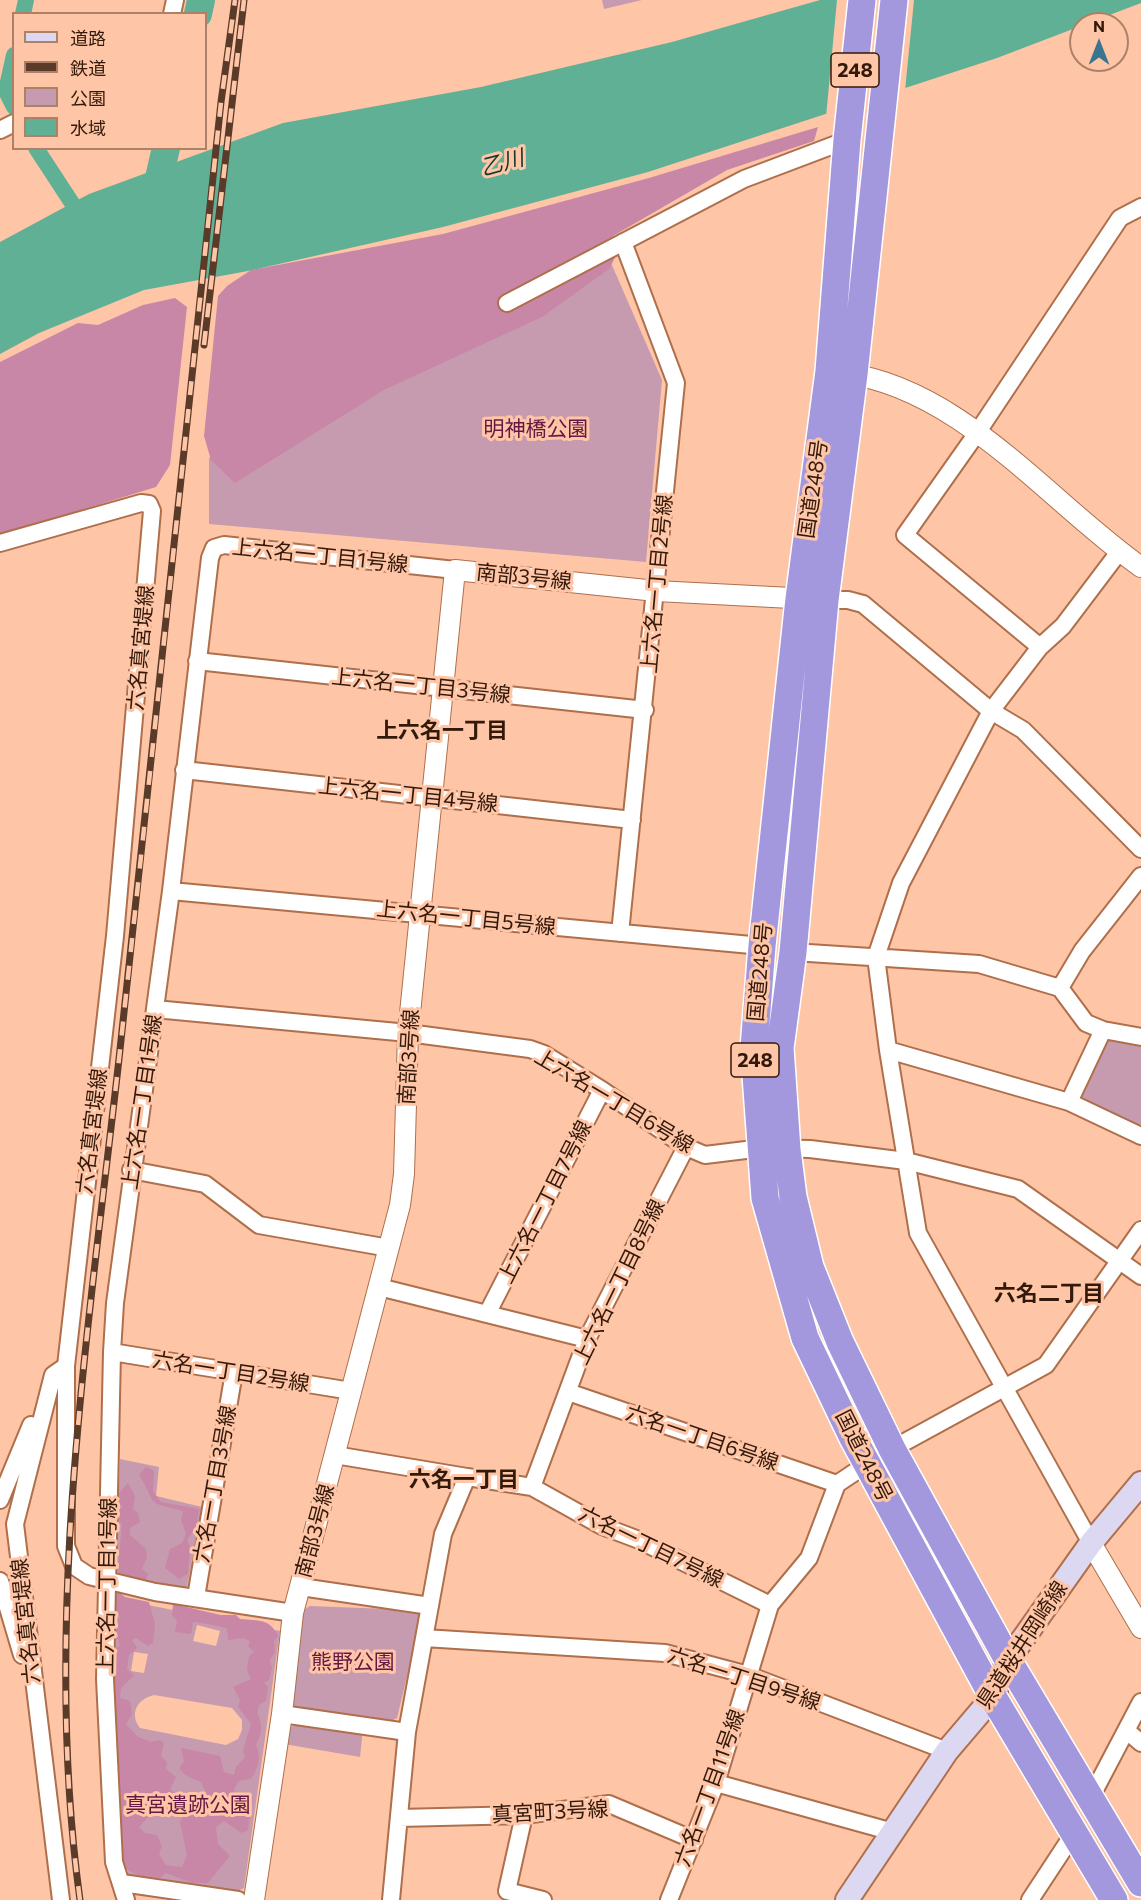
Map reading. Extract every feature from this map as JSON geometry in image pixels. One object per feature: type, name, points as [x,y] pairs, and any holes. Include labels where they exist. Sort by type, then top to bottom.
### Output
[{"type":"highway","name":"国道248号","points":[[841,373],[847,140],[862,0]]},
{"type":"highway","name":"国道248号","points":[[894,0],[880,135],[841,373],[812,599],[762,946],[754,1047],[774,1149],[793,1197],[810,1267],[840,1342],[892,1449],[1008,1660],[1141,1883]]},
{"type":"highway","name":"国道248号","points":[[812,599],[793,952],[780,1048],[774,1149],[765,1198],[805,1338],[867,1464],[993,1697],[1114,1900]]},
{"type":"main road","name":"県道桜井岡崎線","points":[[847,1900],[947,1751],[993,1697],[1008,1660],[1090,1543],[1141,1483]]},
{"type":"street","points":[[507,303],[744,179],[847,140]]},
{"type":"street","points":[[1040,647],[905,535],[977,433],[1120,218],[1141,207]]},
{"type":"street","name":"上六名一丁目2号線","points":[[620,933],[645,710],[676,383],[623,242]]},
{"type":"street","points":[[841,373],[908,389],[977,433],[1119,552],[1141,567]]},
{"type":"street","name":"六名真宮堤線","points":[[0,543],[141,503],[149,504],[152,512],[115,936],[59,1371],[15,1524],[61,1900]]},
{"type":"street","name":"上六名一丁目1号線","points":[[126,1900],[114,1862],[105,1679],[112,1352],[131,1170],[171,891],[196,661],[210,558],[214,548],[224,545],[455,570]]},
{"type":"street","points":[[1119,552],[1063,626],[1040,647],[991,711],[901,883],[876,957],[888,1050],[918,1233],[1090,1543],[1141,1628]]},
{"type":"street","name":"南部3号線","points":[[254,1900],[282,1714],[292,1613],[301,1587],[400,1205],[404,1174],[408,1033],[431,798],[445,688],[455,570],[656,591],[812,599]]},
{"type":"street","points":[[812,599],[848,600],[863,604],[991,711],[1023,730],[1141,849]]},
{"type":"street","name":"上六名一丁目3号線","points":[[196,661],[645,710]]},
{"type":"street","name":"上六名一丁目4号線","points":[[184,770],[632,820]]},
{"type":"street","points":[[1060,988],[1082,951],[1141,876]]},
{"type":"street","name":"上六名一丁目5号線","points":[[171,891],[420,912],[762,946]]},
{"type":"street","points":[[793,952],[979,964],[1060,988],[1086,1023],[1103,1030],[1141,1037]]},
{"type":"street","name":"上六名一丁目6号線","points":[[155,1009],[408,1033],[530,1049],[544,1054],[602,1090],[686,1147],[705,1155],[774,1149],[810,1149],[906,1161],[1018,1189],[1141,1276]]},
{"type":"street","points":[[1069,1102],[1103,1030]]},
{"type":"street","points":[[888,1050],[1069,1102],[1141,1136]]},
{"type":"street","name":"上六名一丁目7号線","points":[[487,1314],[602,1090]]},
{"type":"street","name":"上六名一丁目8号線","points":[[532,1487],[587,1339],[686,1147]]},
{"type":"street","points":[[131,1170],[205,1184],[259,1225],[389,1248]]},
{"type":"street","points":[[892,1449],[1046,1365],[1141,1230]]},
{"type":"street","points":[[379,1287],[587,1339]]},
{"type":"street","name":"六名一丁目2号線","points":[[112,1352],[351,1391]]},
{"type":"street","points":[[0,1500],[59,1371]]},
{"type":"street","points":[[59,1371],[66,1546],[74,1566],[89,1576],[155,1592],[292,1613]]},
{"type":"street","name":"六名一丁目3号線","points":[[196,1597],[234,1372]]},
{"type":"street","name":"六名一丁目6号線","points":[[568,1392],[837,1484]]},
{"type":"street","points":[[335,1455],[532,1487]]},
{"type":"street","points":[[770,1605],[809,1558],[837,1484],[867,1464]]},
{"type":"street","points":[[390,1900],[407,1731],[443,1534],[466,1477]]},
{"type":"street","name":"六名一丁目7号線","points":[[532,1487],[602,1526],[639,1540],[770,1605]]},
{"type":"street","points":[[0,1581],[34,1694]]},
{"type":"street","points":[[301,1587],[430,1606]]},
{"type":"street","name":"六名一丁目11号線","points":[[669,1900],[716,1783],[770,1605]]},
{"type":"street","name":"六名一丁目9号線","points":[[424,1638],[652,1650],[748,1675],[947,1751]]},
{"type":"street","points":[[1090,1799],[1141,1702]]},
{"type":"street","points":[[282,1714],[407,1731]]},
{"type":"street","points":[[1127,1731],[1141,1743]]},
{"type":"street","points":[[716,1783],[893,1832]]},
{"type":"street","name":"真宮町3号線","points":[[399,1818],[524,1815],[609,1804],[694,1840]]},
{"type":"street","points":[[524,1815],[507,1891],[543,1900]]},
{"type":"street","points":[[1030,1900],[1074,1833]]},
{"type":"street","points":[[122,1883],[238,1900]]},
{"type":"green space","points":[[602,0],[642,0],[604,9]]},
{"type":"green space","name":"明神橋公園","points":[[608,256],[662,380],[646,562],[209,524],[209,458],[398,346]]},
{"type":"green space","points":[[1106,1038],[1141,1045],[1141,1127],[1077,1096]]},
{"type":"green space","points":[[120,1459],[159,1467],[156,1496],[202,1507],[186,1592],[115,1579]]},
{"type":"green space","name":"真宮遺跡公園","points":[[112,1598],[280,1631],[244,1888],[238,1891],[128,1879],[113,1683]],"holes":[[[197,1625],[220,1631],[216,1646],[193,1641]],[[134,1652],[148,1654],[144,1673],[131,1671]],[[154,1695],[232,1708],[242,1720],[242,1730],[238,1739],[226,1745],[140,1728],[135,1718],[136,1708],[148,1697]]]},
{"type":"green space","name":"熊野公園","points":[[310,1606],[415,1610],[422,1614],[397,1718],[391,1721],[296,1708],[293,1704],[303,1610]]},
{"type":"green space","points":[[299,1723],[363,1728],[360,1757],[284,1744],[287,1729]]},
{"type":"shaded area","points":[[818,127],[814,141],[727,170],[613,236],[618,252],[609,269],[542,317],[384,390],[235,483],[211,460],[204,436],[218,296],[227,286],[251,270],[443,234],[649,178]]},
{"type":"shaded area","points":[[175,298],[187,307],[170,465],[156,487],[0,535],[0,362],[78,323],[98,325],[143,305]]},
{"type":"shaded area","points":[[146,1467],[154,1471],[153,1491],[161,1502],[199,1509],[196,1528],[187,1539],[190,1548],[188,1574],[179,1579],[165,1568],[170,1549],[182,1543],[186,1534],[181,1520],[183,1511],[162,1506],[154,1501],[139,1475]]},
{"type":"shaded area","points":[[128,1483],[135,1496],[133,1509],[138,1513],[140,1522],[130,1528],[130,1535],[146,1549],[147,1557],[142,1569],[148,1574],[145,1582],[120,1578],[118,1566],[122,1524],[115,1519],[115,1512],[123,1507],[114,1499]]},
{"type":"shaded area","points":[[119,1592],[125,1597],[149,1602],[155,1624],[153,1643],[148,1646],[136,1638],[132,1640],[137,1648],[129,1655],[127,1669],[134,1675],[121,1688],[120,1698],[130,1701],[132,1714],[126,1724],[138,1737],[151,1742],[159,1740],[164,1743],[161,1756],[167,1762],[166,1769],[176,1777],[170,1789],[175,1793],[176,1808],[164,1816],[151,1814],[139,1827],[145,1833],[157,1835],[162,1846],[159,1854],[166,1865],[182,1867],[187,1855],[180,1822],[185,1813],[209,1816],[213,1808],[201,1782],[185,1775],[179,1768],[184,1762],[181,1748],[220,1756],[224,1772],[234,1775],[236,1767],[245,1757],[243,1750],[251,1724],[238,1707],[240,1700],[233,1687],[251,1679],[247,1670],[249,1656],[254,1652],[248,1646],[250,1641],[243,1638],[228,1640],[227,1629],[205,1623],[193,1622],[191,1634],[175,1632],[177,1621],[172,1615],[173,1604],[267,1623],[278,1636],[274,1641],[275,1652],[270,1660],[272,1668],[269,1680],[264,1683],[268,1687],[266,1701],[259,1705],[257,1713],[261,1729],[256,1745],[259,1758],[256,1771],[251,1779],[239,1781],[234,1789],[236,1798],[241,1800],[246,1795],[253,1797],[248,1830],[242,1833],[224,1821],[216,1827],[218,1844],[230,1856],[208,1883],[192,1883],[166,1873],[160,1878],[138,1875],[124,1868],[119,1853],[110,1668],[113,1649],[120,1646],[118,1639],[108,1638],[109,1628],[120,1617],[109,1608],[110,1594]]},
{"type":"water","name":"乙川","points":[[820,0],[1141,0],[1141,3],[1117,12],[1069,12],[1069,30],[997,58],[648,172],[443,227],[248,271],[144,290],[39,333],[0,354],[0,242],[89,194],[283,123],[481,87],[672,42]]},
{"type":"pier","points":[[837,0],[914,0],[905,91],[826,117]]},
{"type":"waterway","points":[[23,12],[26,0]]},
{"type":"waterway","points":[[198,12],[201,0]]},
{"type":"waterway","points":[[12,64],[6,91],[12,103]]},
{"type":"waterway","points":[[37,150],[83,220]]},
{"type":"waterway","points":[[153,204],[166,150]]},
{"type":"railway","points":[[80,1900],[69,1796],[66,1691],[67,1585],[74,1479],[94,1268],[119,1059],[221,102],[235,0]]},
{"type":"railway","points":[[204,345],[244,0]]},
{"type":"district","name":"上六名一丁目","points":[[442,731]]},
{"type":"district","name":"六名二丁目","points":[[1049,1294]]},
{"type":"district","name":"六名一丁目","points":[[464,1480]]}]
